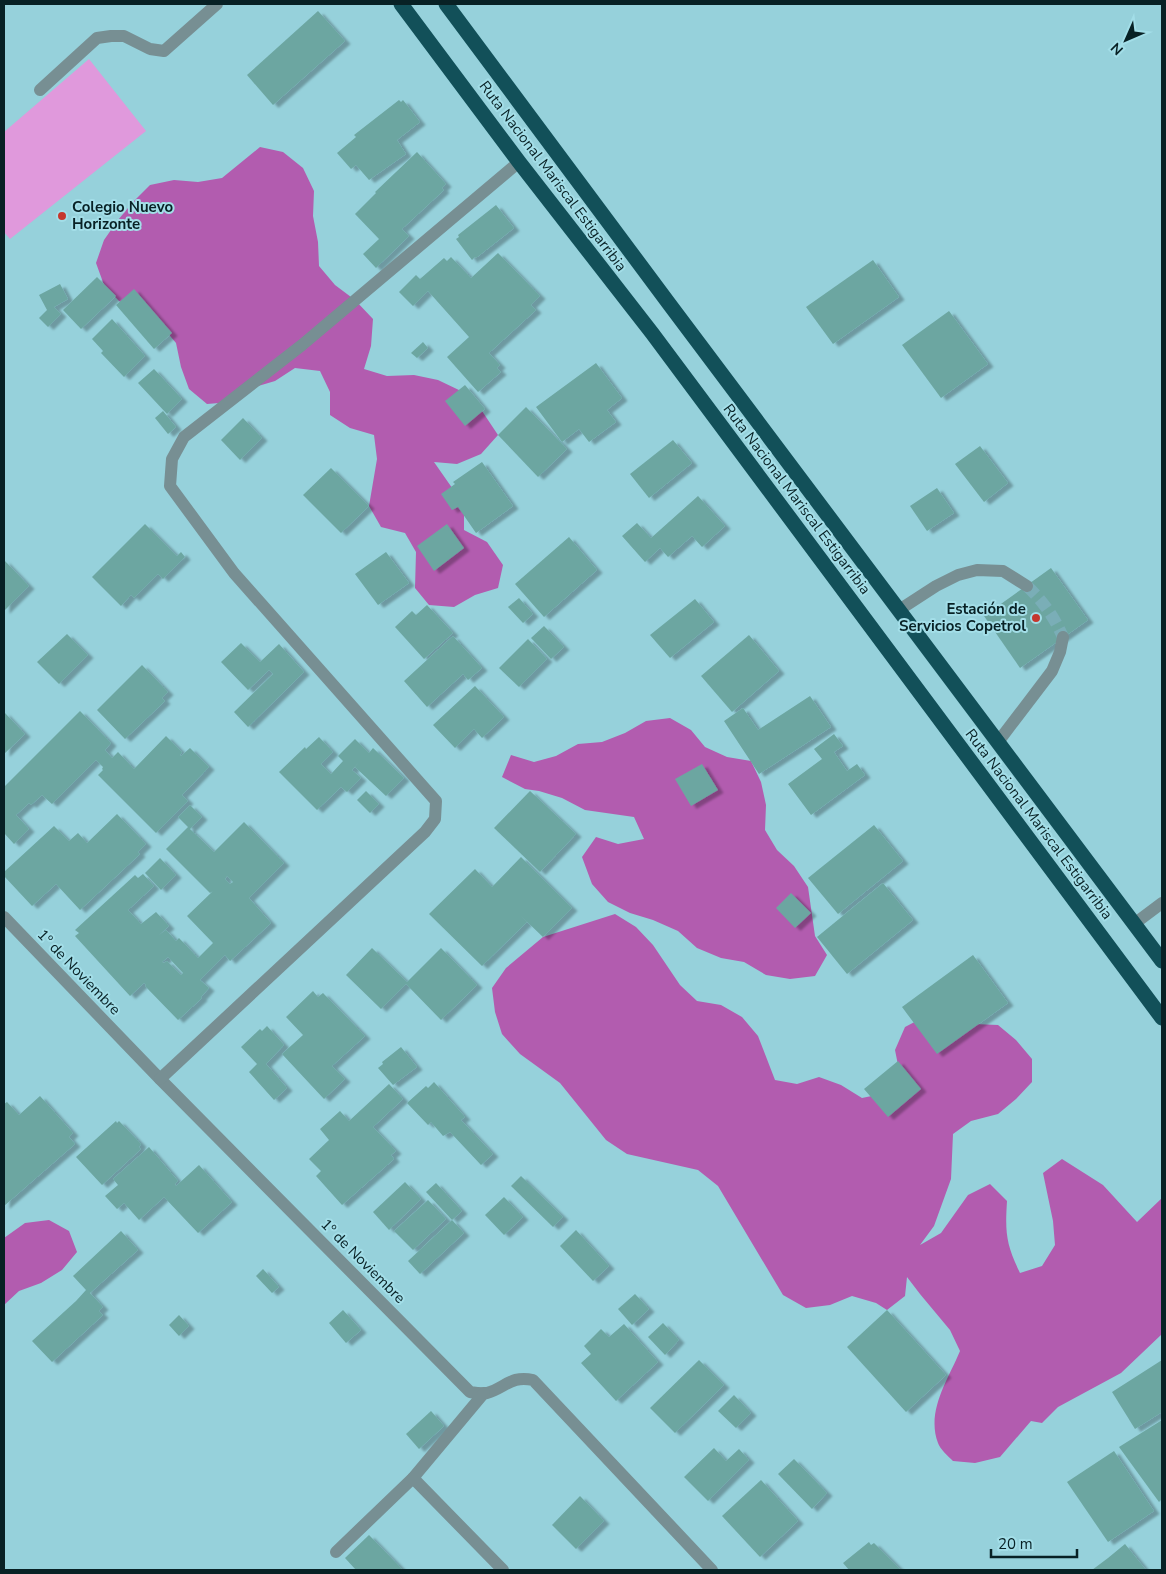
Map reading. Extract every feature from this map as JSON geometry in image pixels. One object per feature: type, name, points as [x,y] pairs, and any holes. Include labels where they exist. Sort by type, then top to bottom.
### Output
[{"type":"highway","name":"Ruta Nacional Mariscal Estigarribia","points":[[401,4],[519,162],[652,333],[1162,1018]]},
{"type":"highway","name":"Ruta Nacional Mariscal Estigarribia","points":[[446,4],[1162,961]]},
{"type":"street","points":[[40,90],[97,38],[124,36],[150,50],[164,51],[217,4]]},
{"type":"street","points":[[160,1079],[425,832],[435,819],[436,801],[228,565],[170,486],[172,459],[184,437],[302,345],[519,162]]},
{"type":"street","points":[[899,610],[936,586],[958,575],[976,570],[1003,571],[1027,586]]},
{"type":"street","points":[[998,742],[1052,671],[1060,652],[1063,638]]},
{"type":"street","points":[[1134,924],[1162,903]]},
{"type":"street","name":"1º de Noviembre","points":[[4,916],[160,1079],[470,1392],[484,1394]]},
{"type":"street","points":[[336,1552],[413,1478],[484,1394],[513,1380],[523,1378],[533,1380],[712,1570]]},
{"type":"street","points":[[413,1478],[503,1570]]},
{"type":"shaded area","points":[[89,59],[146,131],[10,239],[4,232],[4,132]]},
{"type":"shaded area","points":[[260,147],[283,152],[303,168],[314,191],[313,216],[318,242],[319,266],[335,285],[355,300],[373,319],[371,346],[364,369],[387,376],[414,375],[438,380],[461,391],[480,408],[498,435],[481,454],[457,464],[434,462],[464,505],[464,530],[487,542],[503,565],[498,588],[475,595],[454,607],[429,605],[415,588],[416,552],[405,533],[381,527],[369,506],[377,459],[374,435],[350,428],[330,415],[330,392],[320,371],[295,368],[275,381],[251,388],[231,402],[207,404],[189,389],[181,367],[176,343],[161,325],[138,317],[104,285],[96,263],[104,240],[133,202],[150,185],[174,180],[198,182],[222,178]]},
{"type":"shaded area","points":[[670,718],[691,730],[705,747],[727,757],[751,761],[761,782],[766,805],[765,830],[777,850],[794,866],[808,887],[815,936],[827,955],[815,976],[790,979],[766,975],[744,962],[721,958],[697,948],[678,931],[653,920],[630,913],[608,902],[592,884],[582,857],[596,837],[618,844],[644,839],[634,817],[585,810],[562,798],[525,789],[502,777],[511,755],[534,762],[556,756],[578,744],[602,742],[625,733],[646,721]]},
{"type":"shaded area","points":[[615,914],[636,927],[653,945],[680,985],[697,1001],[721,1005],[742,1017],[758,1036],[775,1080],[797,1084],[819,1077],[841,1085],[862,1098],[886,1093],[900,1075],[895,1050],[905,1027],[926,1016],[974,1024],[998,1025],[1016,1040],[1032,1059],[1032,1082],[998,1114],[971,1121],[953,1134],[951,1179],[934,1226],[920,1245],[941,1233],[968,1195],[990,1184],[1007,1201],[1006,1222],[1009,1246],[1020,1273],[1042,1266],[1055,1245],[1053,1221],[1043,1173],[1062,1159],[1103,1185],[1137,1222],[1162,1198],[1162,1334],[1121,1373],[1058,1407],[1042,1423],[1031,1421],[1000,1457],[975,1463],[953,1461],[938,1443],[935,1419],[940,1396],[960,1351],[950,1330],[907,1277],[905,1296],[887,1310],[876,1303],[852,1296],[830,1305],[806,1308],[783,1295],[718,1186],[698,1170],[627,1154],[606,1140],[560,1083],[520,1054],[502,1034],[495,1012],[492,988],[506,968],[543,937]]},
{"type":"shaded area","points":[[49,1220],[69,1231],[77,1252],[62,1270],[41,1283],[19,1291],[4,1305],[4,1238],[25,1223]]},
{"type":"building","points":[[318,11],[345,41],[273,105],[247,75]]},
{"type":"building","points":[[399,100],[401,102],[403,100],[420,122],[397,140],[406,154],[369,180],[356,165],[351,169],[337,153],[356,137],[354,135]]},
{"type":"building","points":[[417,152],[446,184],[442,188],[444,190],[402,229],[409,236],[376,268],[363,254],[379,239],[355,214]]},
{"type":"building","points":[[496,205],[514,228],[472,260],[456,239],[459,237],[458,235]]},
{"type":"building","points":[[498,253],[540,296],[531,305],[536,310],[489,353],[500,365],[497,368],[501,372],[478,392],[447,357],[469,337],[428,291],[413,306],[399,292],[416,275],[420,279],[444,258],[447,261],[451,257],[471,278]]},
{"type":"building","points":[[873,260],[899,297],[833,344],[806,307]]},
{"type":"building","points":[[97,277],[116,296],[81,329],[63,310]]},
{"type":"building","points":[[60,284],[68,299],[54,307],[61,314],[48,327],[39,318],[47,310],[39,295]]},
{"type":"building","points":[[134,289],[172,333],[154,349],[116,305]]},
{"type":"building","points":[[949,311],[988,364],[941,398],[902,345]]},
{"type":"building","points":[[112,319],[145,356],[124,377],[101,353],[103,351],[92,339]]},
{"type":"building","points":[[423,342],[428,348],[417,358],[411,353]]},
{"type":"building","points":[[596,363],[622,398],[607,410],[616,422],[589,442],[579,429],[562,442],[536,407]]},
{"type":"building","points":[[154,369],[182,399],[167,414],[138,383]]},
{"type":"building","points":[[465,385],[485,409],[465,426],[445,401]]},
{"type":"building","points":[[526,407],[567,449],[538,477],[498,435]]},
{"type":"building","points":[[163,411],[176,427],[168,434],[155,418]]},
{"type":"building","points":[[243,418],[262,438],[240,460],[221,440]]},
{"type":"building","points":[[673,440],[692,463],[649,498],[630,474]]},
{"type":"building","points":[[980,446],[1008,483],[984,502],[955,464]]},
{"type":"building","points":[[482,462],[513,506],[476,533],[458,507],[452,510],[441,494],[455,484],[453,482]]},
{"type":"building","points":[[331,468],[369,506],[341,533],[303,495]]},
{"type":"building","points":[[937,488],[954,513],[927,531],[910,506]]},
{"type":"building","points":[[698,496],[725,526],[702,547],[692,536],[668,557],[660,548],[645,562],[622,536],[637,523],[651,538]]},
{"type":"building","points":[[145,524],[177,556],[181,552],[185,557],[163,579],[158,574],[134,598],[131,595],[121,606],[92,577]]},
{"type":"building","points":[[447,524],[464,548],[434,571],[417,546]]},
{"type":"building","points":[[569,537],[597,570],[544,617],[515,584]]},
{"type":"building","points":[[386,552],[409,583],[378,605],[355,574]]},
{"type":"building","points":[[4,560],[29,586],[4,611]]},
{"type":"building","name":"Estación de Servicios Copetrol","points":[[1051,568],[1088,620],[1020,668],[984,616]]},
{"type":"building","points":[[519,598],[533,614],[523,623],[508,607]]},
{"type":"building","points":[[695,599],[714,622],[670,658],[650,635]]},
{"type":"building","points":[[427,605],[453,633],[424,659],[395,627],[412,611],[416,615]]},
{"type":"building","points":[[544,626],[564,647],[551,659],[531,638]]},
{"type":"building","points":[[67,634],[88,655],[59,684],[37,662]]},
{"type":"building","points":[[749,635],[779,671],[732,712],[701,676]]},
{"type":"building","points":[[453,636],[482,668],[468,680],[463,674],[427,707],[404,681]]},
{"type":"building","points":[[528,639],[547,659],[519,687],[499,668]]},
{"type":"building","points":[[241,643],[260,662],[279,644],[304,672],[248,727],[234,712],[273,674],[269,670],[248,690],[221,662]]},
{"type":"building","points":[[142,665],[168,692],[162,698],[165,701],[125,739],[97,710]]},
{"type":"building","points":[[475,686],[504,717],[482,738],[474,729],[455,748],[433,725]]},
{"type":"building","points":[[810,696],[831,727],[759,774],[724,721],[743,708],[758,730]]},
{"type":"building","points":[[80,711],[111,743],[105,750],[112,758],[118,752],[134,769],[166,736],[182,752],[181,756],[190,748],[209,767],[182,795],[188,801],[156,833],[98,775],[103,770],[103,767],[96,760],[52,804],[42,795],[31,805],[29,803],[16,815],[29,829],[14,844],[4,833],[4,787]]},
{"type":"building","points":[[4,712],[25,734],[4,754]]},
{"type":"building","points":[[834,734],[843,746],[834,752],[847,771],[857,764],[865,775],[811,815],[788,784],[822,759],[814,749]]},
{"type":"building","points":[[319,737],[333,752],[321,764],[331,774],[343,761],[338,756],[355,739],[369,753],[373,748],[404,778],[386,796],[355,767],[359,762],[352,770],[361,778],[347,792],[341,787],[317,810],[279,772],[305,747],[306,749]]},
{"type":"building","points":[[702,764],[718,790],[691,806],[675,779]]},
{"type":"building","points":[[366,791],[379,804],[370,813],[357,800]]},
{"type":"building","points":[[530,791],[576,834],[540,872],[494,828]]},
{"type":"building","points":[[190,805],[202,817],[190,829],[214,852],[244,822],[284,863],[249,898],[271,923],[230,961],[225,955],[200,980],[209,988],[202,998],[178,1020],[144,983],[130,996],[75,936],[79,933],[75,930],[135,875],[138,878],[143,874],[154,886],[128,910],[141,924],[156,912],[169,926],[159,935],[166,930],[176,941],[179,938],[198,958],[213,943],[187,916],[213,891],[210,893],[166,849],[188,827],[178,817]],"holes":[[[227,876],[233,882],[230,884],[225,879]],[[168,957],[183,973],[181,975],[167,961],[162,962]]]},
{"type":"building","points":[[117,814],[146,844],[138,852],[140,854],[80,910],[56,884],[32,906],[4,876],[4,872],[54,826],[69,841],[78,833],[87,843]]},
{"type":"building","points":[[874,825],[903,861],[838,914],[808,878]]},
{"type":"building","points":[[521,857],[572,908],[543,937],[521,916],[527,922],[482,966],[429,914],[475,869],[492,887]]},
{"type":"building","points":[[160,858],[176,875],[161,890],[145,873]]},
{"type":"building","points":[[883,883],[913,920],[847,974],[817,937]]},
{"type":"building","points":[[791,893],[811,913],[795,928],[776,908]]},
{"type":"building","points":[[372,948],[407,982],[441,948],[477,985],[441,1020],[406,984],[381,1009],[346,975]]},
{"type":"building","points":[[973,955],[1008,1003],[937,1054],[902,1007]]},
{"type":"building","points":[[313,991],[318,997],[323,993],[365,1036],[332,1066],[345,1079],[324,1099],[282,1054],[303,1035],[286,1017]]},
{"type":"building","points":[[267,1026],[284,1045],[266,1064],[287,1088],[274,1100],[249,1072],[257,1064],[241,1047],[260,1029],[262,1031]]},
{"type":"building","points":[[401,1047],[417,1067],[393,1085],[378,1068],[383,1064],[382,1062]]},
{"type":"building","points":[[898,1061],[921,1089],[888,1117],[864,1089]]},
{"type":"building","points":[[434,1082],[465,1117],[461,1120],[493,1154],[481,1165],[450,1132],[443,1136],[431,1122],[428,1125],[407,1103],[426,1086],[428,1088]]},
{"type":"building","points":[[389,1084],[403,1099],[373,1127],[396,1151],[391,1155],[394,1159],[342,1205],[316,1176],[321,1171],[309,1159],[329,1140],[320,1129],[340,1111],[349,1121]]},
{"type":"building","points":[[40,1096],[73,1133],[69,1137],[75,1144],[4,1206],[4,1104],[7,1102],[19,1115]]},
{"type":"building","points":[[116,1121],[117,1123],[119,1121],[141,1144],[139,1147],[141,1149],[102,1185],[76,1157]]},
{"type":"building","points":[[149,1147],[178,1181],[175,1184],[176,1186],[199,1165],[232,1202],[198,1233],[164,1197],[139,1220],[124,1203],[117,1209],[105,1196],[118,1185],[113,1179]]},
{"type":"building","points":[[521,1176],[563,1217],[553,1227],[511,1186]]},
{"type":"building","points":[[405,1182],[421,1199],[389,1230],[373,1212]]},
{"type":"building","points":[[436,1183],[462,1211],[452,1220],[426,1192]]},
{"type":"building","points":[[504,1197],[523,1217],[504,1235],[485,1215]]},
{"type":"building","points":[[428,1200],[446,1219],[413,1250],[394,1231]]},
{"type":"building","points":[[452,1220],[464,1233],[420,1274],[408,1261]]},
{"type":"building","points":[[576,1230],[609,1266],[593,1281],[560,1246]]},
{"type":"building","points":[[121,1231],[138,1250],[90,1293],[103,1307],[99,1311],[103,1315],[52,1362],[32,1341],[86,1290],[73,1276]]},
{"type":"building","points":[[263,1269],[279,1287],[272,1293],[256,1276]]},
{"type":"building","points":[[635,1294],[649,1309],[632,1325],[618,1309]]},
{"type":"building","points":[[343,1310],[361,1330],[346,1343],[329,1323]]},
{"type":"building","points":[[887,1310],[946,1375],[906,1412],[847,1347]]},
{"type":"building","points":[[179,1315],[189,1326],[179,1336],[169,1325]]},
{"type":"building","points":[[663,1323],[679,1340],[665,1355],[648,1337]]},
{"type":"building","points":[[624,1324],[658,1362],[616,1401],[581,1363],[591,1354],[584,1346],[601,1329],[609,1337]]},
{"type":"building","points":[[699,1360],[724,1385],[675,1433],[650,1408]]},
{"type":"building","points":[[1162,1360],[1162,1412],[1135,1429],[1112,1392]]},
{"type":"building","points":[[734,1395],[751,1413],[736,1428],[718,1411]]},
{"type":"building","points":[[431,1411],[444,1426],[419,1449],[406,1434]]},
{"type":"building","points":[[1162,1420],[1162,1499],[1159,1502],[1119,1447]]},
{"type":"building","points":[[714,1448],[726,1461],[739,1449],[749,1460],[708,1501],[684,1477]]},
{"type":"building","points":[[1114,1451],[1154,1511],[1108,1542],[1067,1482]]},
{"type":"building","points":[[794,1459],[827,1493],[812,1509],[778,1474]]},
{"type":"building","points":[[761,1480],[798,1521],[760,1557],[722,1516]]},
{"type":"building","points":[[580,1496],[604,1521],[576,1549],[552,1525]]},
{"type":"building","points":[[369,1535],[402,1569],[356,1570],[345,1558]]},
{"type":"building","points":[[869,1542],[871,1545],[874,1543],[901,1570],[849,1570],[843,1563]]},
{"type":"building","points":[[1125,1544],[1146,1570],[1092,1570],[1108,1558]]},
{"type":"tunnel","points":[[1027,586],[1048,610],[1063,637]]},
{"type":"place","name":"Colegio Nuevo Horizonte","points":[[62,216]]},
{"type":"place","name":"Estación de Servicios Copetrol","points":[[1036,618]]}]
